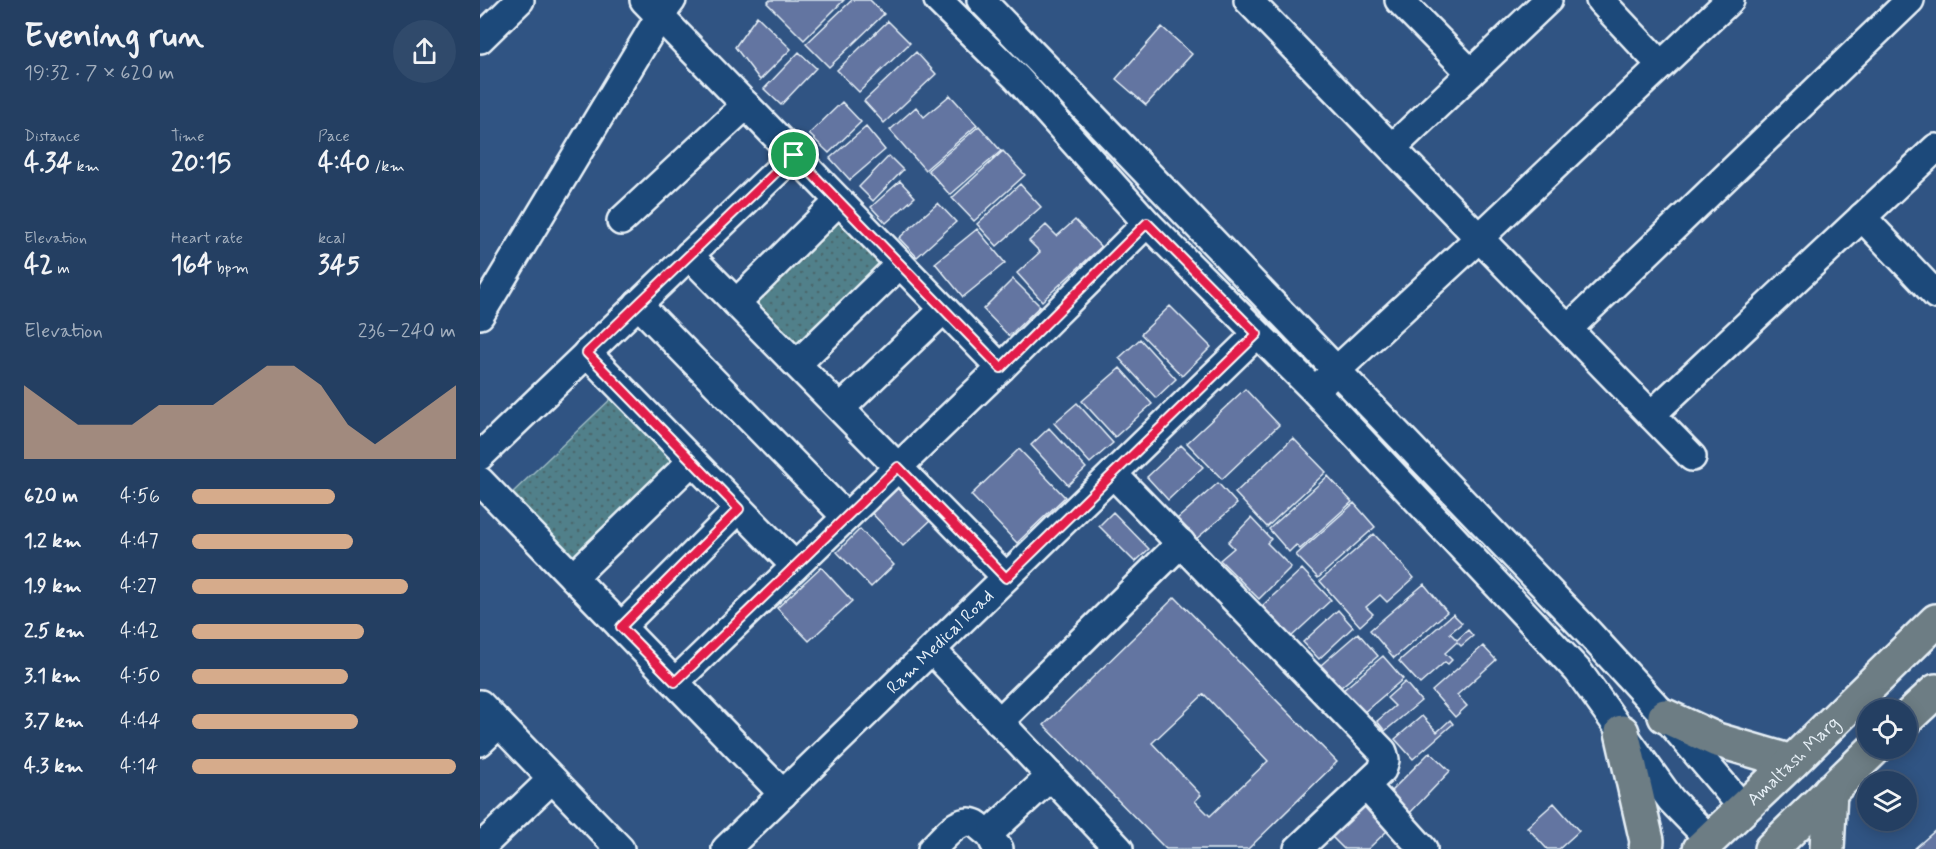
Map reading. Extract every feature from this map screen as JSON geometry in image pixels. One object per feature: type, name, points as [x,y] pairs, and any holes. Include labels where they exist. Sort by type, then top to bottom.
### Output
[{"type":"main road","name":"Amaltash Marg","points":[[1705,844],[1936,621]]},
{"type":"main road","points":[[1917,709],[1936,691]]},
{"type":"main road","points":[[1665,716],[1717,740],[1792,762]]},
{"type":"main road","points":[[1622,732],[1647,840],[1646,849]]},
{"type":"main road","points":[[1772,849],[1863,759]]},
{"type":"main road","points":[[1827,849],[1830,791]]},
{"type":"street","points":[[938,0],[1017,78],[1147,223],[1315,391],[1578,671],[1705,844]]},
{"type":"street","points":[[981,0],[1580,624],[1665,716],[1743,808]]},
{"type":"street","points":[[1248,0],[1692,457]]},
{"type":"street","points":[[1399,0],[1471,73]]},
{"type":"street","points":[[1392,148],[1548,0]]},
{"type":"street","points":[[1600,0],[1661,66]]},
{"type":"street","points":[[1315,391],[1730,0]]},
{"type":"street","points":[[1568,329],[1910,0]]},
{"type":"street","points":[[480,39],[516,1]]},
{"type":"street","points":[[480,315],[658,6],[746,105],[1001,368]]},
{"type":"street","points":[[621,221],[746,105]]},
{"type":"street","points":[[1651,415],[1936,148]]},
{"type":"street","points":[[480,456],[794,155]]},
{"type":"street","points":[[736,303],[839,201]]},
{"type":"street","points":[[1862,217],[1933,287]]},
{"type":"street","points":[[675,682],[1001,368],[1147,223]]},
{"type":"street","points":[[689,255],[1006,578]]},
{"type":"street","points":[[797,364],[900,264]]},
{"type":"street","points":[[638,304],[846,517]]},
{"type":"street","points":[[841,408],[944,309]]},
{"type":"street","name":"Ram Medical Road","points":[[726,849],[1257,334]]},
{"type":"street","points":[[587,353],[795,566]]},
{"type":"street","points":[[573,577],[692,461]]},
{"type":"street","points":[[1113,474],[1383,752],[1385,760],[1382,770],[1298,849]]},
{"type":"street","points":[[480,481],[783,794]]},
{"type":"street","points":[[621,627],[739,509]]},
{"type":"street","points":[[999,722],[1181,543]]},
{"type":"street","points":[[932,650],[1119,849]]},
{"type":"street","points":[[480,704],[489,733],[552,779],[616,848]]},
{"type":"street","points":[[995,843],[994,829],[1051,776]]},
{"type":"street","points":[[480,848],[552,779]]},
{"type":"street","points":[[1365,786],[1423,849]]},
{"type":"street","points":[[932,849],[956,826],[965,822],[975,823],[995,843]]},
{"type":"green space","points":[[839,215],[887,264],[798,350],[751,302]]},
{"type":"green space","points":[[615,395],[680,462],[576,561],[511,494]]},
{"type":"building","points":[[770,0],[844,0],[804,40],[767,3]]},
{"type":"building","points":[[852,0],[870,0],[884,14],[829,67],[806,44]]},
{"type":"building","points":[[757,16],[791,49],[760,80],[735,47]]},
{"type":"building","points":[[888,21],[910,43],[859,92],[837,70]]},
{"type":"building","points":[[1162,27],[1192,54],[1146,105],[1116,79]]},
{"type":"building","points":[[799,52],[816,68],[781,105],[764,89]]},
{"type":"building","points":[[916,52],[936,74],[884,123],[864,101]]},
{"type":"building","points":[[950,95],[977,125],[925,170],[890,130],[916,107],[924,117]]},
{"type":"building","points":[[842,102],[861,122],[829,153],[809,134]]},
{"type":"building","points":[[979,126],[1001,151],[950,195],[928,170]]},
{"type":"building","points":[[866,127],[885,150],[850,180],[830,158]]},
{"type":"building","points":[[1003,151],[1025,175],[974,221],[952,198]]},
{"type":"building","points":[[889,156],[903,170],[873,201],[859,187]]},
{"type":"building","points":[[900,181],[915,197],[886,223],[871,207]]},
{"type":"building","points":[[1020,184],[1041,207],[997,246],[977,224]]},
{"type":"building","points":[[938,203],[956,222],[917,257],[899,238]]},
{"type":"building","points":[[1075,220],[1101,247],[1042,301],[1017,273],[1040,252],[1029,241],[1046,225],[1057,236]]},
{"type":"building","points":[[977,229],[1005,263],[963,297],[935,263]]},
{"type":"building","points":[[1013,279],[1040,306],[1009,336],[983,309]]},
{"type":"building","points":[[1170,306],[1211,347],[1182,376],[1141,334]]},
{"type":"building","points":[[1140,339],[1176,379],[1156,398],[1119,358]]},
{"type":"building","points":[[1120,368],[1152,404],[1115,437],[1082,401]]},
{"type":"building","points":[[1245,389],[1279,425],[1222,479],[1187,443]]},
{"type":"building","points":[[1077,403],[1113,443],[1090,463],[1054,423]]},
{"type":"building","points":[[1049,428],[1086,468],[1068,485],[1031,445]]},
{"type":"building","points":[[1293,438],[1326,472],[1267,527],[1235,493]]},
{"type":"building","points":[[1181,445],[1203,467],[1168,500],[1147,477]]},
{"type":"building","points":[[1019,449],[1065,497],[1017,543],[971,495]]},
{"type":"building","points":[[1328,476],[1352,502],[1300,549],[1296,545],[1289,552],[1269,529]]},
{"type":"building","points":[[892,481],[930,521],[903,546],[865,506]]},
{"type":"building","points":[[1218,483],[1237,504],[1195,540],[1177,519]]},
{"type":"building","points":[[1354,503],[1375,527],[1318,578],[1296,555]]},
{"type":"building","points":[[1113,512],[1149,549],[1135,562],[1099,526]]},
{"type":"building","points":[[1251,518],[1271,539],[1267,543],[1291,567],[1259,599],[1220,560],[1234,548],[1228,542]]},
{"type":"building","points":[[860,529],[894,565],[871,587],[837,552]]},
{"type":"building","points":[[1374,534],[1414,578],[1387,602],[1380,595],[1366,607],[1373,614],[1360,626],[1320,581]]},
{"type":"building","points":[[821,567],[852,601],[809,641],[777,608]]},
{"type":"building","points":[[1302,569],[1331,600],[1291,637],[1262,606]]},
{"type":"building","points":[[1424,584],[1447,612],[1394,658],[1370,630]]},
{"type":"building","points":[[1175,597],[1337,762],[1248,849],[1166,849],[1044,725]],"holes":[[[1204,694],[1268,761],[1210,816],[1195,801],[1201,795],[1152,743]]]},
{"type":"building","points":[[1338,610],[1353,627],[1319,659],[1303,642]]},
{"type":"building","points":[[1453,614],[1462,623],[1450,633],[1457,640],[1468,630],[1473,636],[1461,646],[1457,642],[1445,653],[1452,660],[1448,664],[1445,662],[1420,684],[1399,661]]},
{"type":"building","points":[[1358,633],[1378,656],[1341,687],[1321,665]]},
{"type":"building","points":[[1483,646],[1496,660],[1457,695],[1467,706],[1455,717],[1432,691]]},
{"type":"building","points":[[1383,656],[1403,679],[1362,714],[1342,691]]},
{"type":"building","points":[[1405,682],[1421,701],[1385,731],[1377,721],[1395,706],[1387,698]]},
{"type":"building","points":[[1422,716],[1437,732],[1450,720],[1453,724],[1413,759],[1395,739]]},
{"type":"building","points":[[1430,752],[1450,771],[1408,815],[1387,795]]},
{"type":"building","points":[[1361,803],[1387,831],[1368,849],[1344,849],[1328,833]]},
{"type":"building","points":[[1554,803],[1579,831],[1559,849],[1547,849],[1527,827]]},
{"type":"building","points":[[1936,830],[1936,849],[1914,849]]},
{"type":"route","points":[[794,155],[1001,368],[1147,223],[1257,334],[1006,578],[898,467],[675,682],[621,627],[739,509],[587,353],[794,155]]}]
